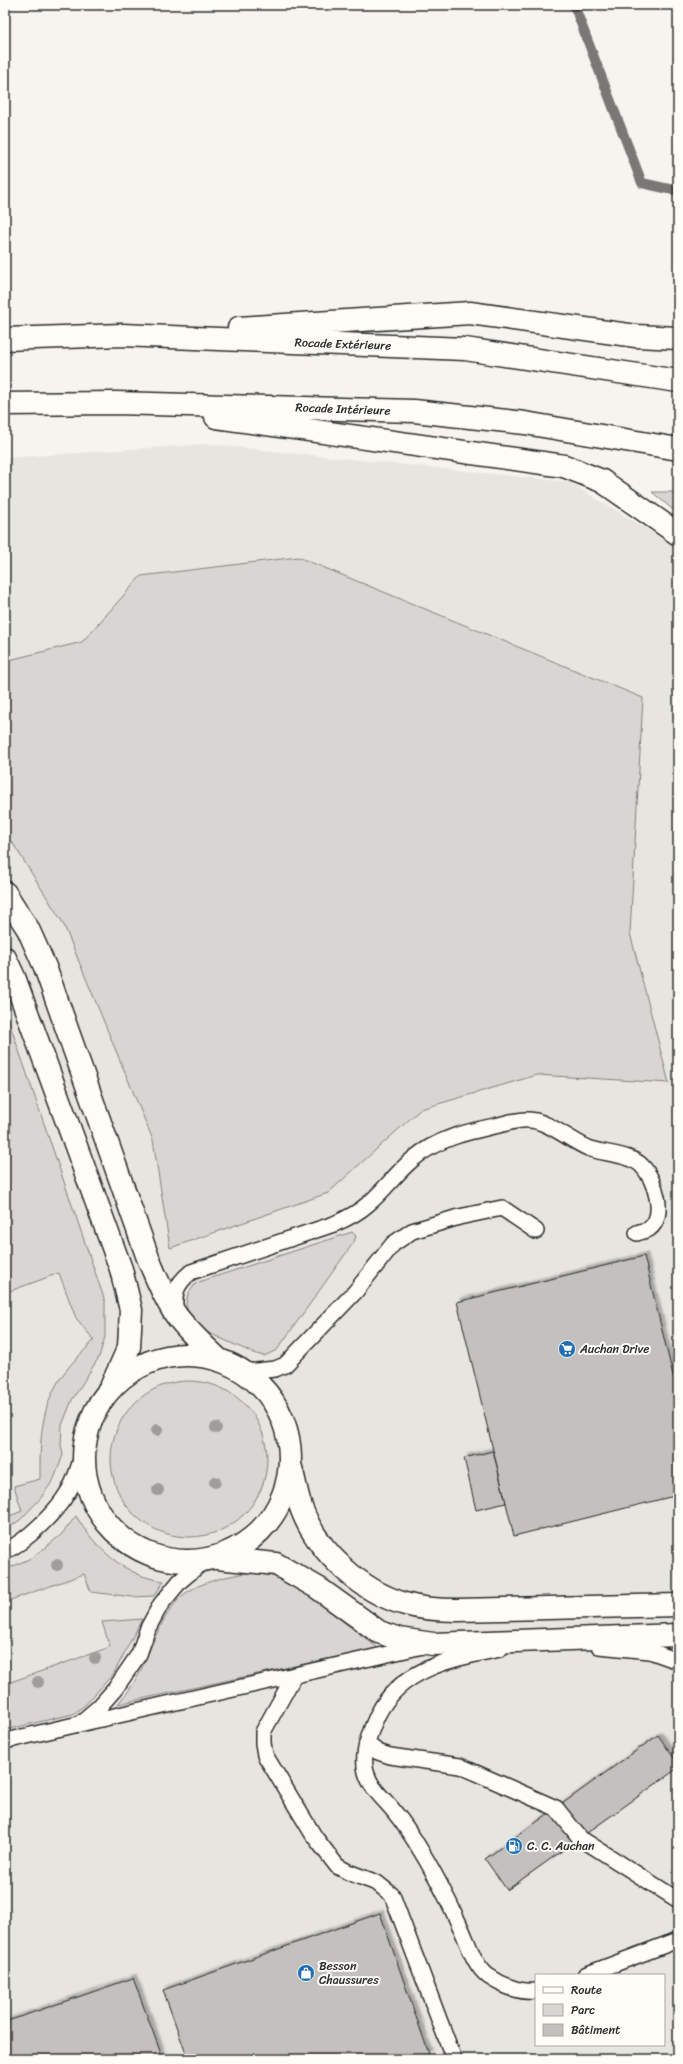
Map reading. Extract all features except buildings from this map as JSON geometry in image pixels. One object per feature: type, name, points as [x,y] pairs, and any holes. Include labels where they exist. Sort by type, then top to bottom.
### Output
[{"type":"main road","points":[[122,335],[470,313],[636,336],[678,338]]},
{"type":"main road","name":"Rocade Extérieure","points":[[5,339],[122,335],[465,349],[678,381]]},
{"type":"main road","points":[[116,403],[416,447],[564,466],[602,481],[678,534]]},
{"type":"main road","name":"Rocade Intérieure","points":[[5,404],[116,403],[414,411],[525,423],[678,449]]},
{"type":"main road","points":[[5,893],[28,929],[45,967],[148,1258],[161,1288],[175,1314],[192,1334],[217,1358]]},
{"type":"main road","points":[[5,958],[17,984],[121,1269],[131,1310],[128,1348],[110,1389],[92,1418],[84,1451],[87,1482],[99,1511],[119,1535],[145,1552],[174,1560],[210,1558],[276,1564],[318,1588],[360,1620],[379,1632],[399,1640],[433,1644],[678,1635]]},
{"type":"main road","points":[[110,1389],[132,1370],[158,1358],[188,1354],[217,1358],[246,1372],[271,1397],[287,1430],[290,1465],[302,1509],[319,1542],[335,1562],[369,1587],[404,1604],[433,1610],[678,1605]]},
{"type":"main road","points":[[210,1558],[238,1548],[264,1527],[282,1498],[290,1465]]},
{"type":"lane","points":[[175,1314],[174,1296],[180,1281],[191,1272],[334,1224],[352,1216],[368,1204],[412,1160],[434,1144],[463,1133],[510,1123],[529,1120],[544,1123],[571,1140],[584,1146],[617,1154],[642,1165],[652,1179],[659,1205],[656,1219],[649,1228],[637,1233]]},
{"type":"lane","points":[[246,1372],[275,1369],[284,1365],[355,1292],[393,1244],[412,1231],[459,1217],[502,1208],[536,1231]]},
{"type":"lane","points":[[5,1550],[13,1547],[42,1524],[68,1492],[84,1451]]},
{"type":"lane","points":[[79,1724],[99,1707],[116,1689],[138,1654],[148,1628],[161,1604],[180,1581],[210,1558]]},
{"type":"lane","points":[[535,1990],[526,1992],[506,1985],[488,1975],[475,1960],[426,1859],[396,1813],[375,1790],[366,1772],[367,1744],[382,1708],[388,1697],[405,1680],[429,1667],[451,1659],[543,1640],[650,1651],[678,1661]]},
{"type":"lane","points":[[5,1741],[433,1644]]},
{"type":"lane","points":[[294,1676],[268,1720],[263,1732],[265,1755],[276,1776],[314,1836],[337,1866],[348,1872],[378,1883],[392,1895],[454,2059]]},
{"type":"lane","points":[[367,1744],[378,1752],[390,1756],[460,1766],[556,1808],[580,1838],[678,1900]]},
{"type":"lane","points":[[588,1974],[678,1940]]},
{"type":"shaded area","points":[[207,444],[569,482],[678,548],[678,2059],[5,2059],[5,458]]},
{"type":"green space","points":[[652,492],[678,492],[678,514]]},
{"type":"green space","points":[[298,557],[643,698],[630,933],[669,1083],[537,1075],[421,1109],[328,1193],[170,1248],[153,1140],[63,923],[12,842],[5,840],[5,661],[82,642],[141,576]]},
{"type":"green space","points":[[5,1010],[105,1301],[105,1337],[99,1357],[72,1400],[62,1425],[61,1445],[63,1455],[54,1479],[40,1499],[20,1520],[5,1530],[5,1518],[22,1511],[14,1486],[40,1479],[40,1450],[43,1423],[46,1410],[57,1384],[68,1368],[94,1340],[76,1318],[59,1273],[5,1293]]},
{"type":"green space","points":[[352,1232],[356,1236],[354,1242],[277,1350],[264,1356],[253,1353],[200,1329],[189,1315],[186,1304],[188,1294],[196,1283]]},
{"type":"green space","points":[[189,1381],[219,1387],[232,1394],[244,1404],[254,1416],[261,1429],[267,1459],[261,1489],[254,1502],[244,1514],[232,1524],[219,1531],[189,1537],[159,1531],[146,1524],[134,1514],[124,1502],[117,1489],[111,1459],[117,1429],[124,1416],[134,1404],[146,1394],[159,1387]]},
{"type":"green space","points":[[76,1516],[92,1539],[113,1559],[137,1574],[164,1581],[154,1596],[133,1597],[91,1592],[84,1574],[5,1602],[5,1570],[33,1557],[61,1535]]},
{"type":"green space","points":[[255,1572],[280,1578],[311,1597],[378,1648],[118,1704],[136,1680],[162,1623],[182,1596],[189,1591],[207,1583],[227,1577]]},
{"type":"green space","points":[[142,1619],[114,1673],[85,1705],[73,1714],[5,1730],[5,1684],[110,1647],[102,1622]]},
{"type":"waterway","points":[[574,5],[642,183],[678,191]]},
{"type":"place","name":"Auchan Drive","points":[[567,1349]]},
{"type":"place","name":"C. C. Auchan","points":[[514,1846]]},
{"type":"place","name":"Besson Chaussures","points":[[306,1973]]}]
